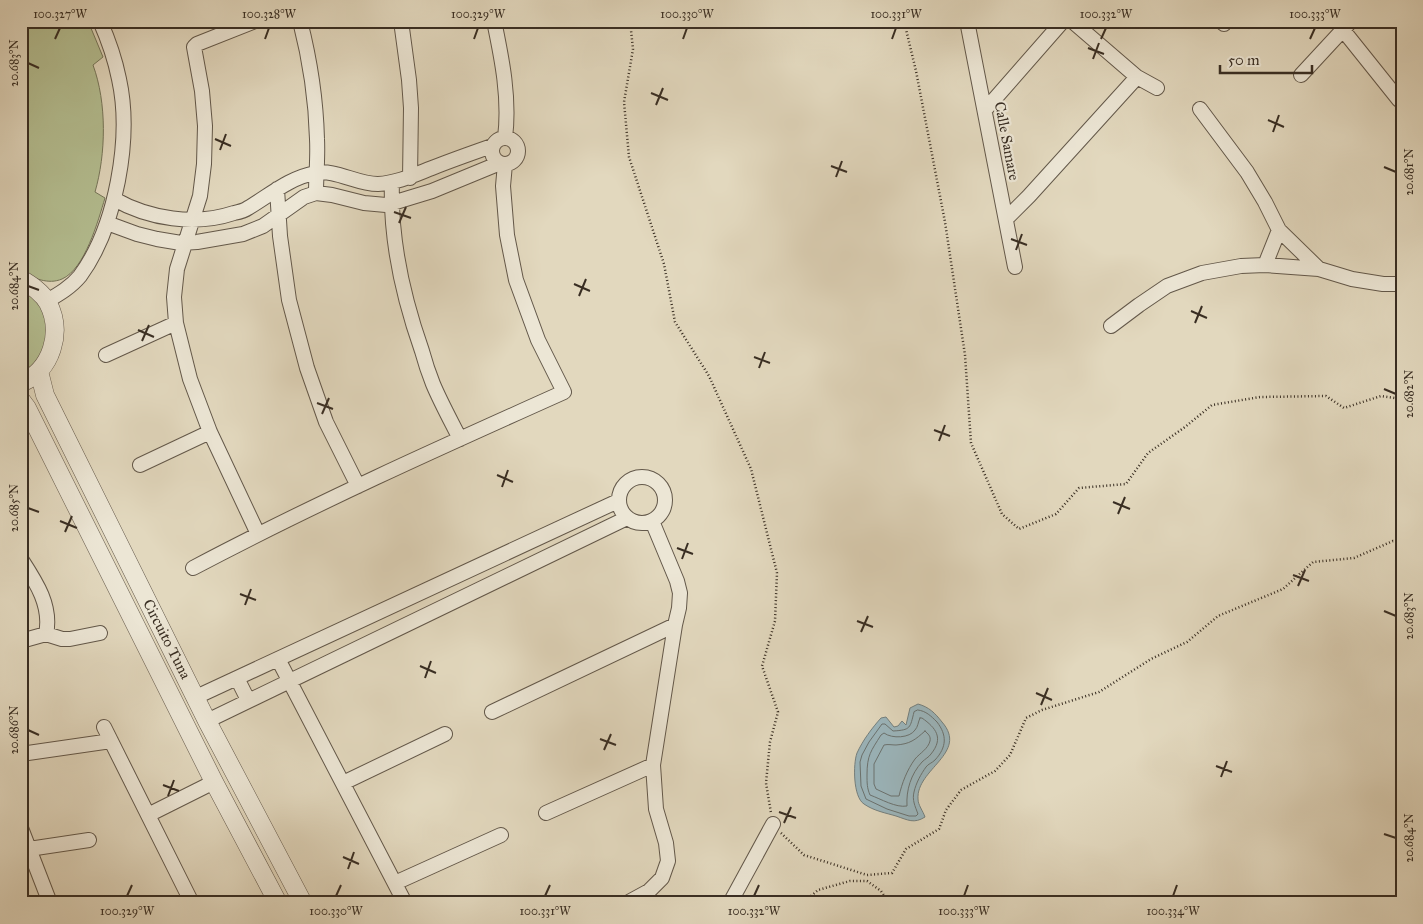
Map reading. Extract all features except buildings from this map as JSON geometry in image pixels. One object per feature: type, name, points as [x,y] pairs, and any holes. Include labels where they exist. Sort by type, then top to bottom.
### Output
[{"type":"street","points":[[47,301],[67,289],[79,276],[92,256],[107,222],[114,199],[121,162],[124,123],[120,79],[100,21]]},
{"type":"street","points":[[254,21],[197,44],[194,47],[202,91],[205,126],[204,164],[200,196],[177,269],[174,297],[176,323],[190,379],[210,432],[258,534]]},
{"type":"street","points":[[300,21],[307,50],[313,95],[317,138],[316,193]]},
{"type":"street","points":[[401,21],[411,108],[410,178]]},
{"type":"street","points":[[494,21],[506,96],[507,121],[505,138]]},
{"type":"street","name":"Calle Samare","points":[[967,21],[1015,266]]},
{"type":"street","points":[[985,110],[1064,21]]},
{"type":"street","points":[[1072,21],[1137,77],[1157,88]]},
{"type":"street","points":[[1301,75],[1347,26],[1402,101]]},
{"type":"street","points":[[1006,219],[1137,77]]},
{"type":"street","points":[[1200,109],[1247,172],[1279,230],[1319,268]]},
{"type":"street","points":[[107,222],[157,240],[185,243],[223,238],[243,234],[263,226],[304,197],[316,193],[364,203],[386,205],[432,192],[502,164],[513,161],[518,153],[516,144],[509,138],[505,138],[496,140],[492,146],[493,157],[502,164],[507,235],[516,280],[538,340],[564,392],[358,486],[258,534],[193,568]]},
{"type":"street","points":[[114,199],[125,205],[156,215],[202,220],[246,210],[295,178],[316,172],[333,174],[361,182],[375,184],[392,183],[410,178],[492,146]]},
{"type":"street","points":[[392,183],[393,228],[400,273],[412,323],[433,383],[460,439]]},
{"type":"street","points":[[277,189],[280,236],[289,300],[307,368],[326,422],[358,486]]},
{"type":"street","points":[[1265,265],[1279,230]]},
{"type":"street","points":[[1111,326],[1167,286],[1202,273],[1241,266],[1265,265],[1319,268],[1352,279],[1383,284],[1402,284]]},
{"type":"street","points":[[21,280],[34,287],[47,301],[54,319],[55,338],[50,356],[39,371],[21,383]]},
{"type":"street","points":[[106,354],[176,323]]},
{"type":"street","name":"Circuito Tuna","points":[[39,371],[45,395],[207,720],[304,903]]},
{"type":"street","name":"Circuito Tuna","points":[[21,400],[31,416],[214,782],[278,903]]},
{"type":"street","points":[[140,465],[210,432]]},
{"type":"street","points":[[638,477],[644,477],[656,482],[664,493],[662,512],[658,518],[646,523],[639,523],[627,518],[622,513],[618,501],[622,488],[631,479],[638,477]]},
{"type":"street","points":[[196,697],[618,501]]},
{"type":"street","points":[[207,720],[627,518]]},
{"type":"street","points":[[627,903],[649,891],[662,878],[668,861],[666,843],[656,809],[653,766],[680,593],[677,581],[652,521]]},
{"type":"street","points":[[21,559],[46,605],[48,624],[46,634]]},
{"type":"street","points":[[427,589],[436,610]]},
{"type":"street","points":[[492,712],[675,625]]},
{"type":"street","points":[[21,641],[46,634],[62,639],[70,639],[100,633]]},
{"type":"street","points":[[278,659],[405,903]]},
{"type":"street","points":[[237,678],[248,700]]},
{"type":"street","points":[[104,727],[192,903]]},
{"type":"street","points":[[343,783],[445,734]]},
{"type":"street","points":[[21,754],[111,742]]},
{"type":"street","points":[[546,813],[653,766]]},
{"type":"street","points":[[148,815],[214,782]]},
{"type":"street","points":[[730,903],[773,824]]},
{"type":"street","points":[[21,828],[50,903]]},
{"type":"street","points":[[395,883],[501,835]]},
{"type":"street","points":[[29,849],[90,840]]},
{"type":"path","points":[[630,21],[633,48],[624,102],[629,157],[664,264],[675,322],[709,376],[751,469],[777,573],[774,621],[762,666],[778,712],[770,742],[766,783],[773,824],[804,855],[867,875],[892,873],[906,848],[939,830],[946,810],[961,790],[995,770],[1010,755],[1026,718],[1042,710],[1099,692],[1151,659],[1187,642],[1218,616],[1283,589],[1314,562],[1354,558],[1393,542],[1402,542]]},
{"type":"path","points":[[904,21],[916,70],[945,222],[965,354],[971,443],[1002,514],[1019,529],[1056,514],[1079,488],[1126,484],[1148,453],[1212,405],[1260,397],[1326,396],[1344,408],[1381,396],[1402,399]]},
{"type":"path","points":[[867,875],[867,881]]},
{"type":"path","points":[[803,903],[818,890],[850,881],[867,881],[881,891],[889,903]]},
{"type":"green space","points":[[21,21],[88,21],[103,57],[93,65],[98,80],[103,112],[103,145],[95,192],[105,198],[84,255],[70,274],[57,281],[41,280],[21,272]]},
{"type":"green space","points":[[21,288],[34,298],[41,307],[47,329],[44,346],[40,355],[29,368],[21,373]]},
{"type":"water","points":[[918,704],[929,709],[942,722],[949,733],[949,743],[946,752],[920,788],[918,801],[925,817],[914,821],[864,804],[860,800],[856,788],[855,765],[857,753],[862,743],[881,718],[886,717],[894,727],[898,726],[902,721],[906,725],[910,708]]}]
